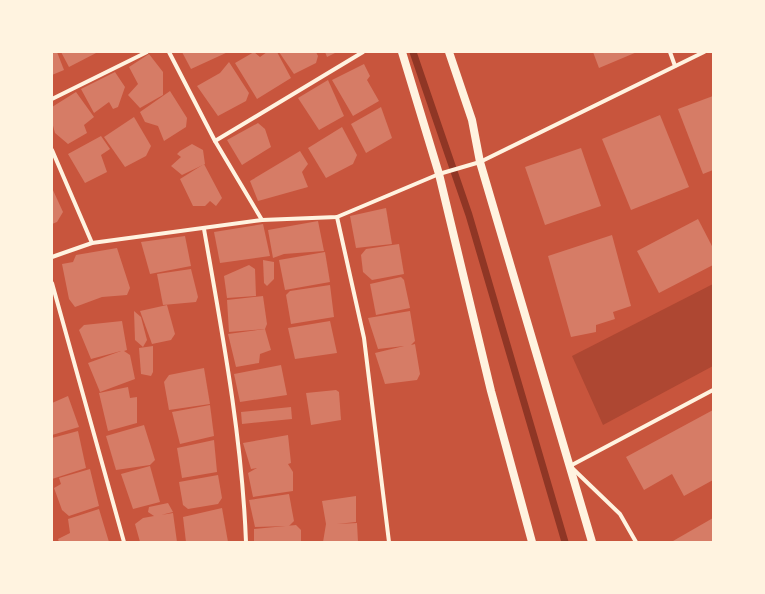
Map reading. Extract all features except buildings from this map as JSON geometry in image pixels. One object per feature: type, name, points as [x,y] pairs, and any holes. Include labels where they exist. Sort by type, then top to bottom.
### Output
[{"type":"main road","points":[[402,52],[439,174],[491,391],[532,542]]},
{"type":"main road","points":[[449,52],[472,120],[480,162],[592,542]]},
{"type":"street","points":[[52,99],[147,52]]},
{"type":"street","points":[[169,52],[215,141],[262,220]]},
{"type":"street","points":[[215,141],[363,52]]},
{"type":"street","points":[[670,52],[674,66]]},
{"type":"street","points":[[52,257],[92,243],[262,220],[337,217],[439,174],[480,162],[704,52]]},
{"type":"street","points":[[52,150],[92,243]]},
{"type":"street","points":[[337,217],[364,338],[390,542]]},
{"type":"street","points":[[204,229],[228,368],[244,506],[246,542]]},
{"type":"street","points":[[52,283],[124,542]]},
{"type":"street","points":[[636,542],[620,514],[570,466],[713,390]]},
{"type":"shaded area","points":[[713,284],[713,366],[603,425],[572,356]]},
{"type":"waterway","points":[[413,52],[469,215],[565,542]]}]
